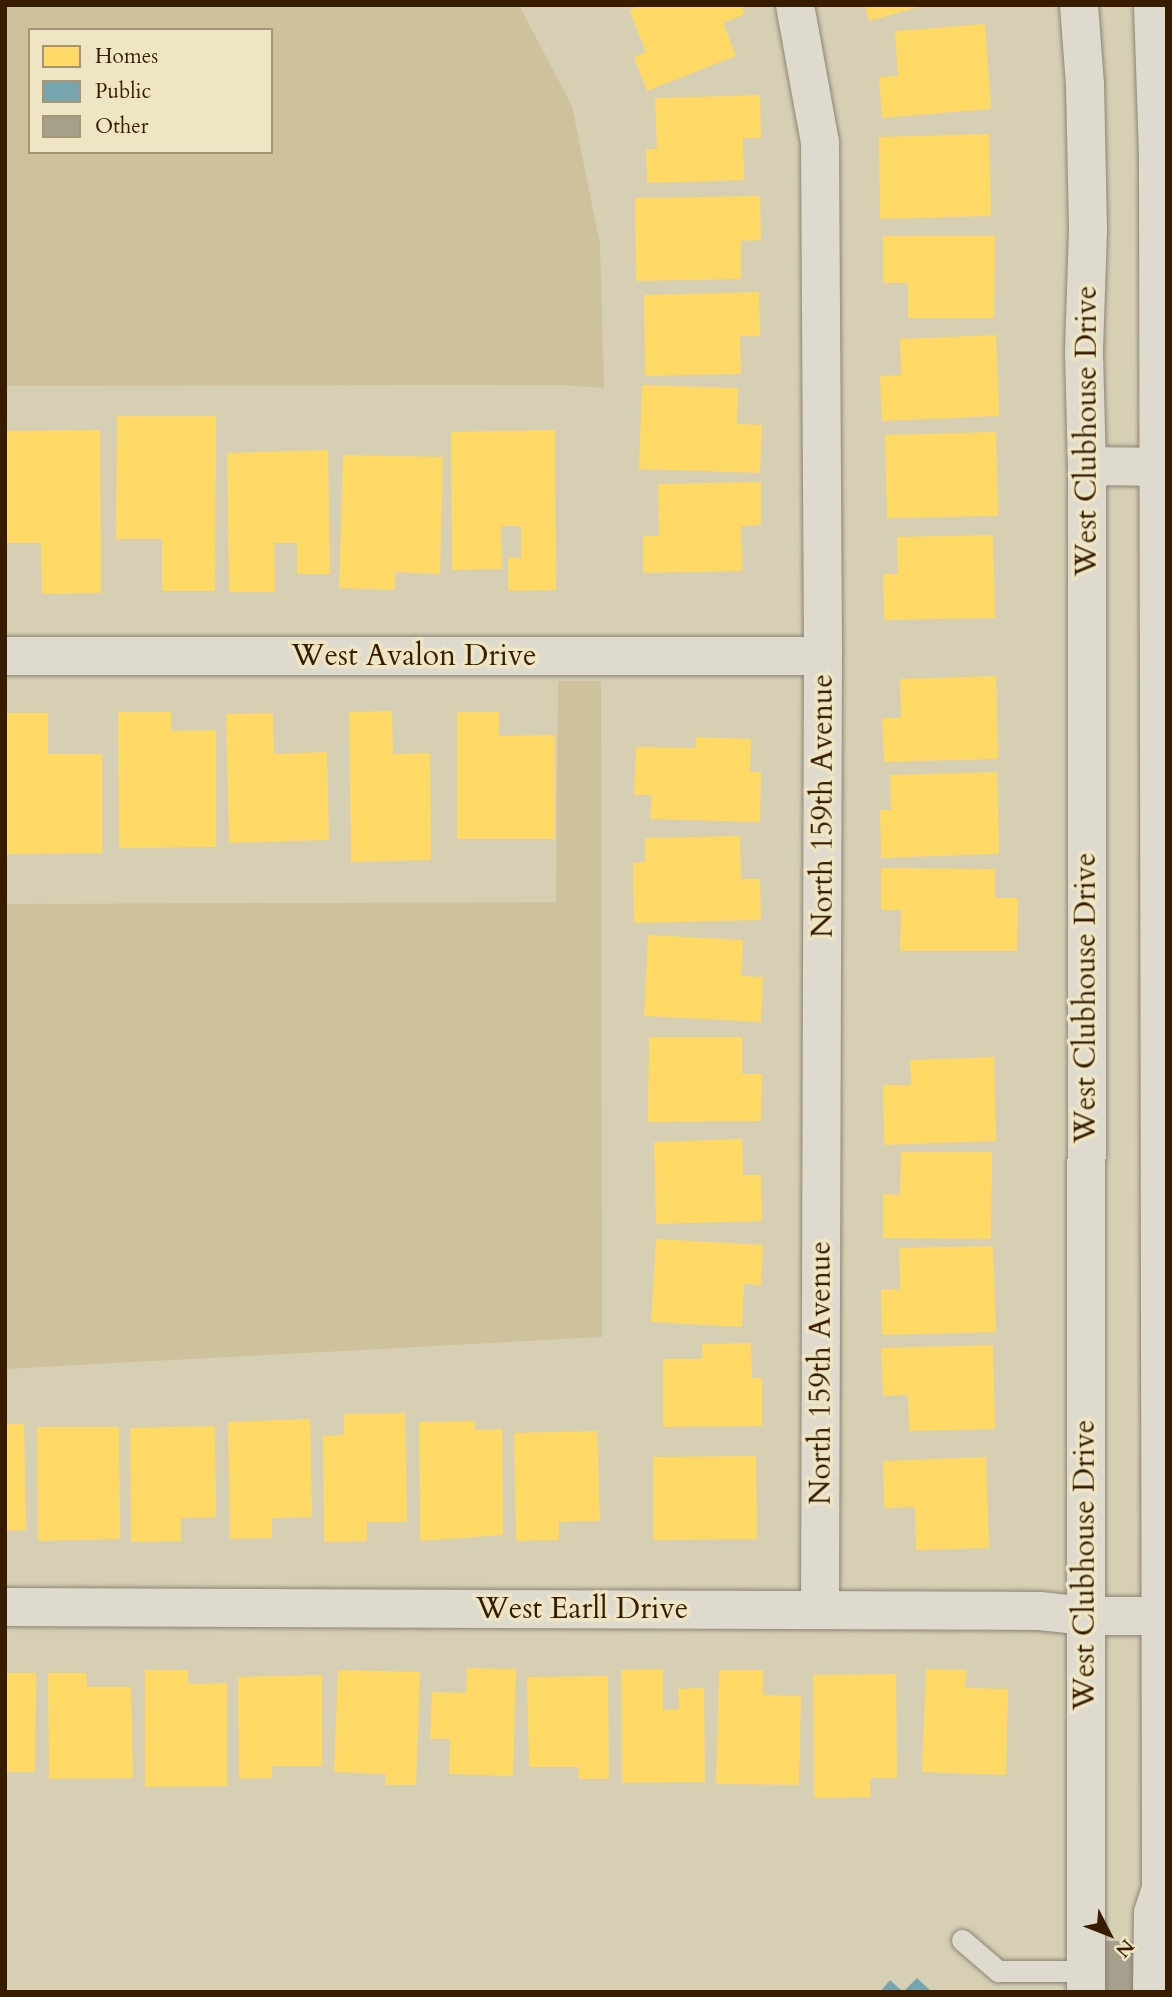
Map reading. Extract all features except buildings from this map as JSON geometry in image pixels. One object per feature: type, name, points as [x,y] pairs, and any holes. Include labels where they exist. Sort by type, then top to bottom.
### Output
[{"type":"street","name":"North 159th Avenue","points":[[795,5],[820,143],[823,656],[820,1609]]},
{"type":"street","name":"West Clubhouse Drive","points":[[1079,5],[1085,85],[1088,230],[1084,352],[1087,466],[1085,1981]]},
{"type":"street","points":[[1152,1992],[1153,1913],[1164,1893],[1158,1616],[1162,467],[1153,5]]},
{"type":"street","points":[[1087,466],[1162,467]]},
{"type":"street","name":"West Avalon Drive","points":[[5,656],[823,656]]},
{"type":"street","name":"West Earll Drive","points":[[5,1608],[820,1609],[1040,1611],[1085,1616],[1158,1616]]},
{"type":"lane","points":[[962,1940],[998,1981],[1085,1981]]},
{"type":"shaded area","points":[[5,5],[519,5],[572,106],[600,244],[604,388],[561,385],[5,386]]},
{"type":"shaded area","points":[[558,681],[601,681],[602,1337],[5,1369],[5,904],[556,902]]}]
